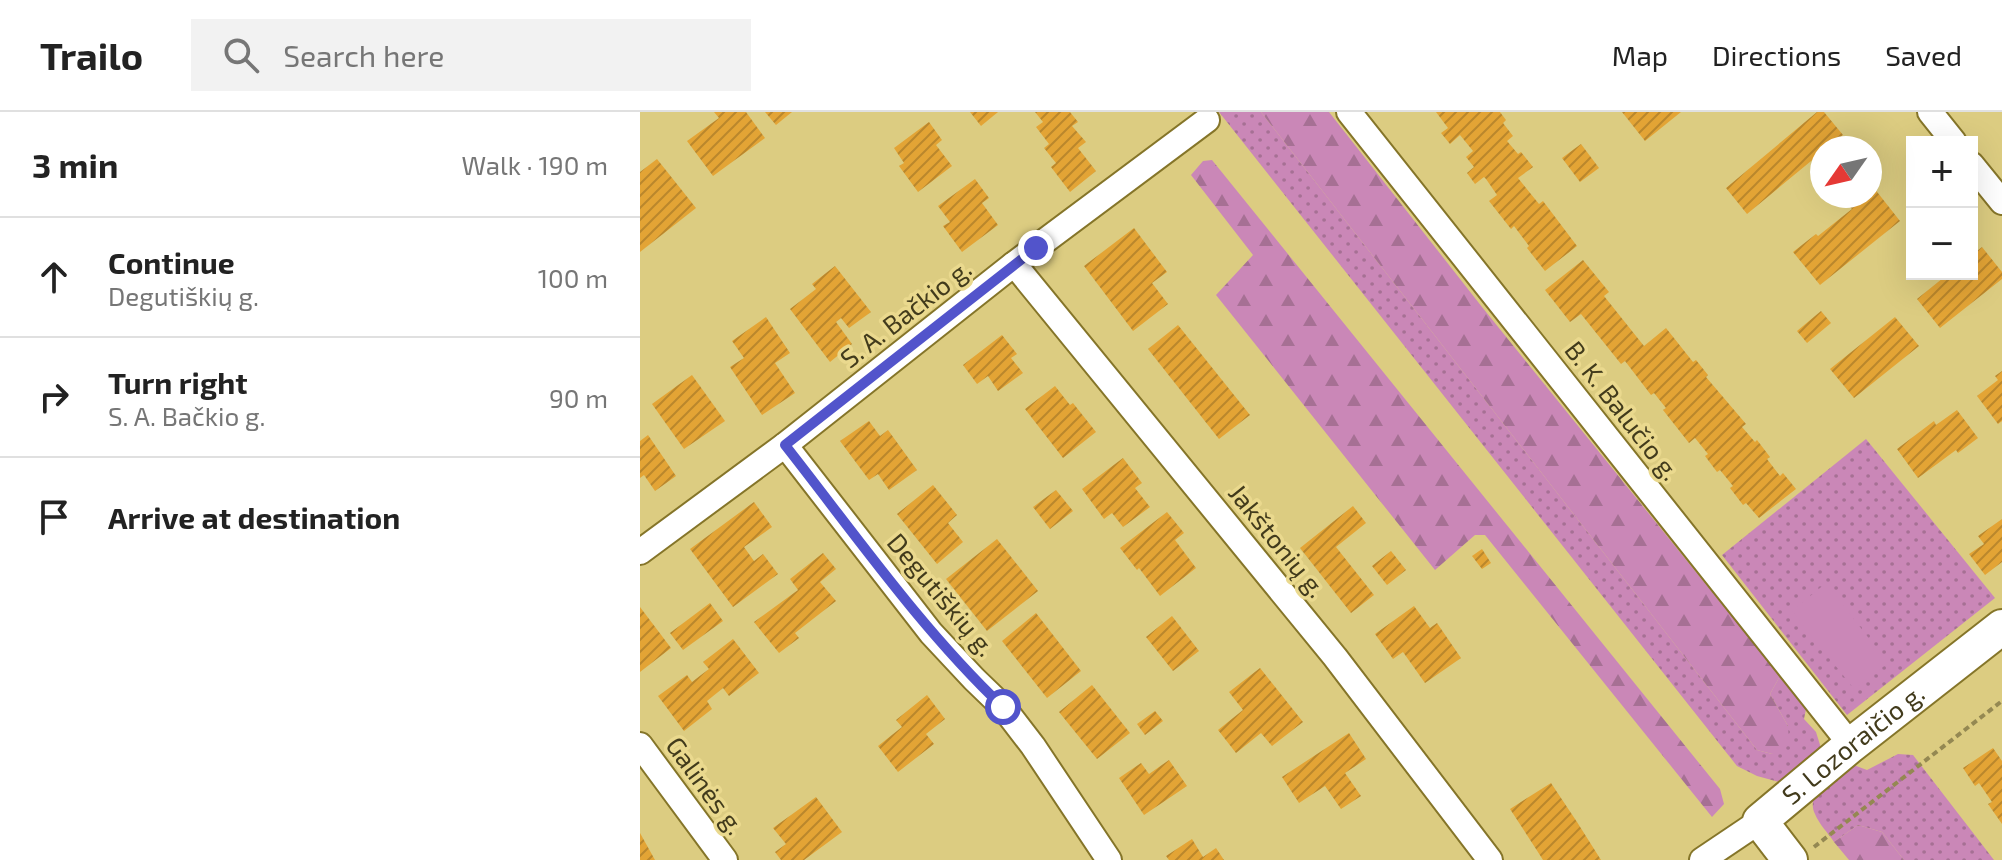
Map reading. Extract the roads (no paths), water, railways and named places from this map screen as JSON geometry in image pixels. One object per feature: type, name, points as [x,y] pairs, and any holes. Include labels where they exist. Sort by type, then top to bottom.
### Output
[{"type":"street","name":"B. K. Balučio g.","points":[[1349,112],[1851,745]]},
{"type":"street","points":[[1930,112],[1949,136]]},
{"type":"street","name":"S. A. Bačkio g.","points":[[640,552],[785,445],[1014,264],[1207,120]]},
{"type":"street","points":[[1978,172],[2002,202]]},
{"type":"street","name":"Jakštonių g.","points":[[1014,264],[1335,657],[1490,860]]},
{"type":"street","name":"Degutiškių g.","points":[[785,445],[931,633],[1003,707],[1033,746],[1109,860]]},
{"type":"street","name":"S. Lozoraičio g.","points":[[1702,860],[1760,821],[2002,627]]},
{"type":"street","name":"Galinės g.","points":[[640,745],[725,860]]},
{"type":"street","points":[[1760,821],[1799,856]]}]
